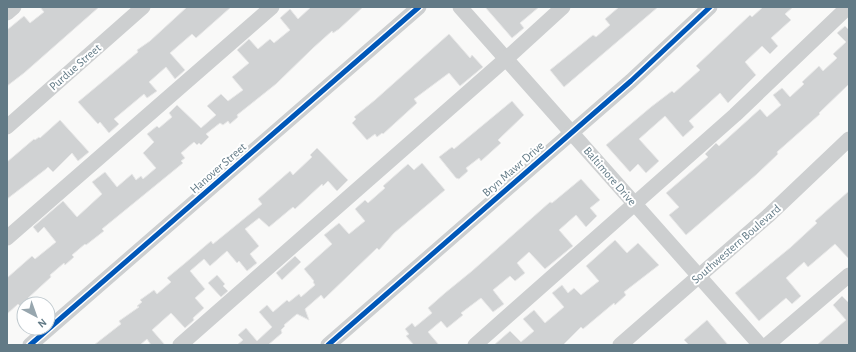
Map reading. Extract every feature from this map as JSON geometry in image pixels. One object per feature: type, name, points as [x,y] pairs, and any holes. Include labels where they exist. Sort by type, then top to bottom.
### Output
[{"type":"street","points":[[7,13],[14,7]]},
{"type":"street","name":"Purdue Street","points":[[7,127],[143,7]]},
{"type":"street","points":[[7,238],[272,7]]},
{"type":"street","name":"Hanover Street","points":[[30,345],[419,7]]},
{"type":"street","name":"Baltimore Drive","points":[[460,7],[507,58],[760,345]]},
{"type":"street","points":[[180,345],[563,7]]},
{"type":"street","name":"Bryn Mawr Drive","points":[[328,345],[571,131],[631,81],[710,7]]},
{"type":"street","points":[[475,345],[755,97],[848,7]]},
{"type":"street","name":"Southwestern Boulevard","points":[[620,345],[769,215],[849,139]]},
{"type":"street","points":[[767,345],[849,275]]},
{"type":"building","points":[[40,7],[99,7],[24,73],[7,86],[7,30],[24,16],[30,23],[44,12]]},
{"type":"building","points":[[187,7],[231,7],[196,38],[192,34],[170,53],[185,70],[175,79],[166,67],[149,82],[157,91],[147,98],[144,94],[114,119],[119,124],[109,133],[100,122],[98,124],[78,102],[138,52],[137,50],[150,41]]},
{"type":"building","points":[[311,7],[363,7],[339,29],[333,33],[332,31],[276,84],[237,115],[238,117],[230,124],[228,121],[223,125],[220,123],[206,134],[209,137],[201,145],[199,143],[197,145],[194,142],[181,153],[185,158],[181,161],[183,163],[102,229],[104,231],[72,255],[74,257],[50,275],[51,277],[30,296],[16,296],[16,306],[7,314],[7,278],[32,256],[35,259],[56,242],[44,227],[38,233],[33,227],[63,201],[77,217],[102,194],[92,182],[105,172],[117,187],[132,174],[136,180],[141,176],[143,179],[156,168],[143,153],[154,142],[147,134],[157,126],[159,128],[172,117],[169,113],[177,105],[201,128],[216,115],[207,106],[221,94],[228,101],[243,90],[232,77],[249,63],[237,50],[249,39],[258,49],[270,39],[274,43],[290,30],[280,18],[290,9],[298,19]]},
{"type":"building","points":[[485,7],[539,7],[520,23],[524,28],[512,38]]},
{"type":"building","points":[[619,7],[658,7],[564,87],[550,70],[593,35],[596,37],[610,25],[605,19]]},
{"type":"building","points":[[763,7],[793,7],[785,14],[791,20],[771,38],[778,46],[770,54],[762,46],[745,62],[756,75],[728,103],[720,93],[689,121],[694,127],[683,137],[665,116],[639,139],[659,161],[646,173],[638,164],[630,172],[606,145],[651,107],[672,91],[674,93],[700,70],[696,66],[750,15],[752,17]]},
{"type":"building","points":[[845,26],[849,30],[849,84],[819,113],[820,114],[777,152],[778,154],[757,174],[686,235],[669,215],[679,207],[666,193],[708,157],[705,154],[716,143],[719,146],[760,109],[767,117],[781,105],[773,95],[782,88],[790,97],[804,84],[802,82],[819,66],[823,71],[837,58],[833,54],[846,42],[837,33]]},
{"type":"building","points":[[449,34],[470,58],[472,55],[483,67],[460,86],[449,73],[414,99],[417,103],[383,134],[382,133],[377,137],[375,134],[367,140],[352,123],[356,119],[354,117]]},
{"type":"building","points":[[512,101],[524,115],[498,140],[501,143],[481,161],[479,158],[466,168],[468,171],[459,179],[456,178],[439,157],[452,147],[454,149]]},
{"type":"building","points":[[60,120],[89,152],[78,161],[72,153],[53,172],[48,167],[7,199],[7,162],[34,139],[40,138]]},
{"type":"building","points":[[317,148],[348,180],[337,191],[328,181],[323,186],[322,184],[295,209],[293,207],[269,227],[259,218],[245,229],[259,246],[250,254],[257,263],[247,271],[239,261],[237,263],[227,251],[210,266],[204,259],[190,271],[205,289],[195,298],[204,308],[185,328],[171,313],[152,330],[165,345],[151,345],[147,339],[140,345],[94,345],[121,324],[119,321],[139,307],[137,306],[142,302],[140,300],[154,290],[157,294],[171,282],[167,278],[211,241],[213,244],[262,204],[258,199],[290,171],[293,175],[312,157],[310,155]]},
{"type":"building","points":[[422,163],[445,190],[394,233],[379,250],[377,248],[324,299],[321,295],[305,309],[309,320],[297,314],[284,325],[285,326],[281,330],[282,333],[268,345],[237,345],[243,340],[238,335],[246,328],[257,341],[272,327],[259,312],[267,305],[273,312],[287,300],[289,302],[299,294],[301,297],[315,285],[313,282],[314,281],[304,269],[332,244],[324,235],[339,223],[349,234],[365,221],[355,209],[365,200],[368,203],[385,188],[383,186],[408,164],[414,170]]},
{"type":"building","points":[[581,179],[600,200],[590,208],[597,216],[586,227],[576,215],[559,230],[573,246],[545,269],[529,252],[517,263],[525,273],[515,281],[510,276],[493,290],[504,304],[493,312],[481,298],[461,313],[463,315],[447,328],[441,321],[428,332],[439,345],[414,345],[406,336],[409,334],[405,329],[412,323],[415,327],[432,313],[428,308],[550,202],[552,203]]},
{"type":"building","points":[[849,191],[849,259],[835,244],[808,267],[804,262],[786,278],[801,296],[792,304],[786,298],[759,321],[735,293],[791,247],[817,223],[815,221]]},
{"type":"building","points":[[615,240],[627,253],[638,243],[659,265],[624,292],[626,295],[615,305],[614,303],[583,329],[581,327],[563,345],[494,345],[510,331],[521,342],[534,331],[523,319],[534,310],[545,323],[564,307],[552,293],[562,285],[568,293],[574,288],[581,295],[599,281],[586,266]]},
{"type":"building","points":[[295,256],[301,262],[282,280],[276,273]]},
{"type":"building","points":[[217,275],[225,284],[223,286],[228,291],[221,297],[208,283]]},
{"type":"building","points":[[842,296],[849,303],[849,345],[817,345],[846,320],[833,305]]},
{"type":"building","points":[[707,320],[728,345],[689,345],[684,340]]},
{"type":"cycle path","points":[[30,345],[419,7]]},
{"type":"cycle path","points":[[328,345],[631,81],[710,7]]}]
